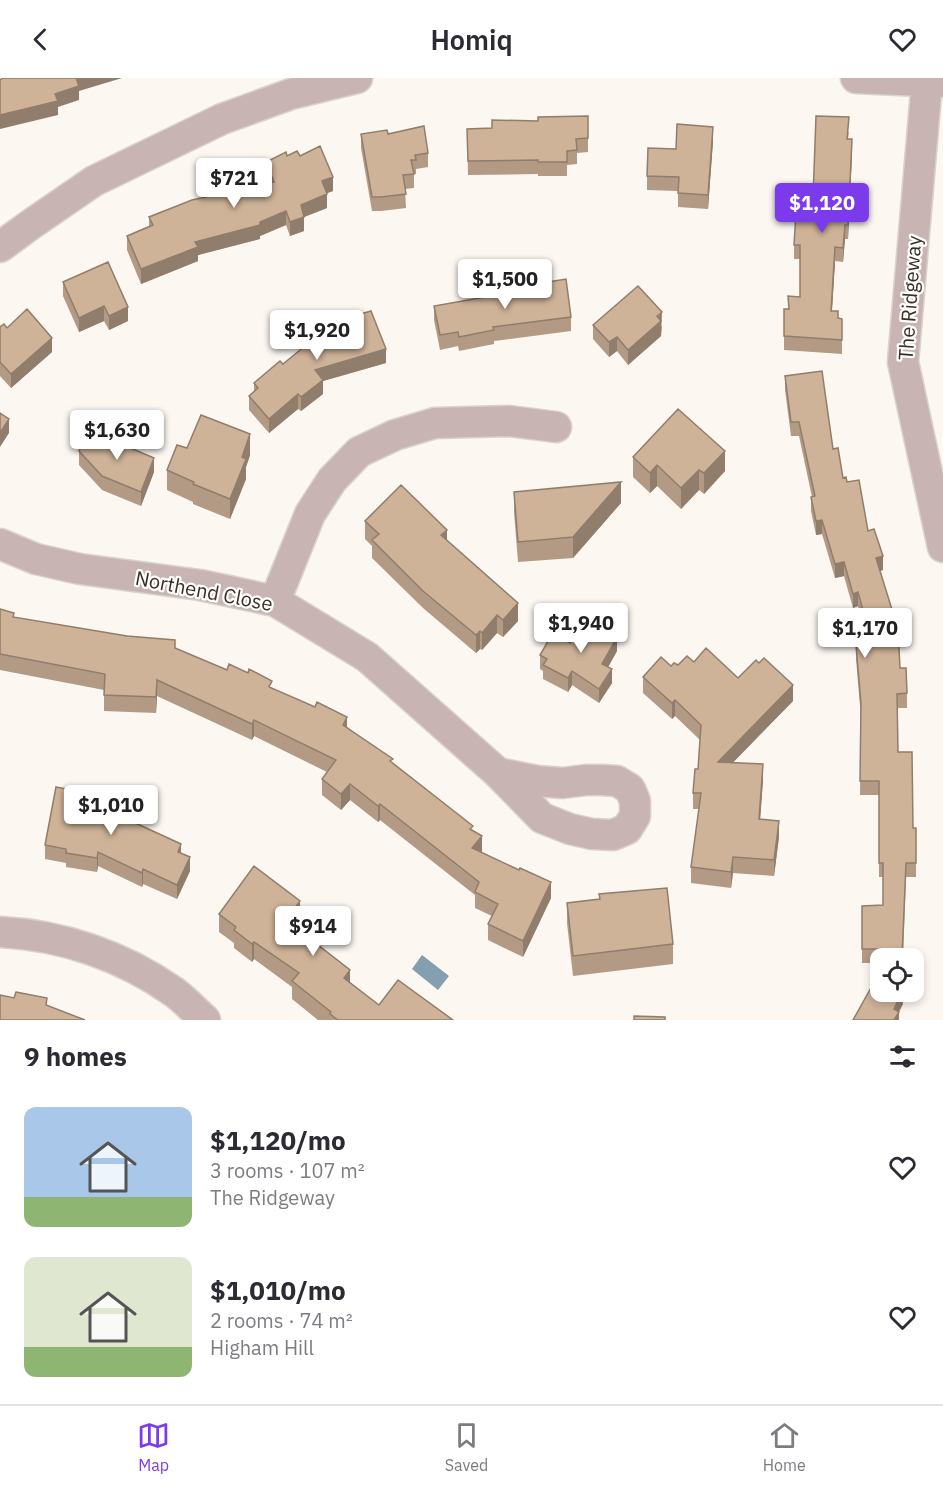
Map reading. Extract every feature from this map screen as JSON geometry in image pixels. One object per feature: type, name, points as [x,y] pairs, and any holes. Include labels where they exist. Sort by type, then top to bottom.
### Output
[{"type":"street","points":[[0,247],[94,181],[222,119],[291,94],[357,78]]},
{"type":"street","points":[[856,78],[935,82]]},
{"type":"street","name":"The Ridgeway","points":[[935,82],[903,362],[935,465],[943,547]]},
{"type":"street","points":[[275,601],[310,514],[332,480],[359,452],[395,435],[435,423],[509,421],[556,427]]},
{"type":"street","name":"Northend Close","points":[[0,544],[36,559],[80,570],[200,585],[275,601],[367,657],[498,773]]},
{"type":"street","points":[[0,932],[54,939],[97,951],[137,970],[175,993],[205,1020]]},
{"type":"water","points":[[422,955],[449,976],[438,990],[412,969]]},
{"type":"building","points":[[3,78],[76,78],[79,86],[55,94],[58,101],[0,115],[0,80]]},
{"type":"building","points":[[588,116],[588,138],[576,139],[577,150],[567,151],[567,162],[468,161],[467,129],[492,128],[492,120],[538,121],[538,117]]},
{"type":"building","points":[[816,116],[849,117],[847,139],[852,139],[848,225],[845,225],[843,248],[835,247],[831,311],[838,311],[838,318],[842,319],[842,340],[784,336],[784,309],[789,309],[788,296],[800,297],[800,245],[794,245],[797,197],[813,198]]},
{"type":"building","points":[[677,124],[713,127],[708,195],[678,193],[679,177],[647,176],[648,148],[676,149]]},
{"type":"building","points":[[424,126],[428,153],[415,155],[416,160],[411,160],[414,174],[403,175],[406,194],[372,197],[361,134],[387,130],[388,134]]},
{"type":"building","points":[[320,146],[333,177],[322,181],[327,194],[301,205],[304,217],[290,222],[286,211],[260,222],[260,225],[195,242],[198,247],[141,269],[127,236],[153,225],[149,217],[192,200],[274,182],[266,162],[286,152],[287,156],[297,151],[300,156]]},
{"type":"building","points":[[108,262],[128,307],[109,316],[104,306],[79,318],[63,282]]},
{"type":"building","points":[[566,279],[571,317],[493,327],[494,330],[459,337],[458,332],[440,335],[434,306],[542,287],[542,283]]},
{"type":"building","points":[[638,286],[662,312],[657,316],[661,321],[628,350],[617,337],[609,342],[593,325]]},
{"type":"building","points":[[27,309],[52,338],[11,374],[0,362],[0,327],[4,324],[7,328]]},
{"type":"building","points":[[371,311],[386,349],[315,370],[323,380],[301,397],[298,394],[269,419],[249,396],[258,388],[254,383],[280,361],[283,364],[322,332],[320,326]]},
{"type":"building","points":[[822,371],[833,449],[838,448],[843,478],[846,477],[847,482],[859,480],[868,531],[874,529],[883,556],[876,558],[898,629],[900,668],[906,668],[907,693],[897,694],[898,752],[912,752],[913,828],[916,828],[916,863],[906,863],[902,948],[862,949],[862,906],[883,905],[883,863],[879,863],[879,781],[860,781],[861,704],[856,645],[872,643],[858,592],[853,594],[844,562],[835,564],[822,520],[816,521],[811,497],[815,496],[799,422],[791,422],[785,376]]},
{"type":"building","points":[[678,409],[725,451],[704,473],[699,470],[681,488],[657,465],[650,473],[633,457]]},
{"type":"building","points":[[0,413],[9,419],[0,433]]},
{"type":"building","points":[[201,415],[250,434],[242,457],[246,459],[230,499],[193,484],[194,482],[167,470],[177,445],[187,448]]},
{"type":"building","points":[[88,430],[154,458],[141,492],[102,476],[79,451]]},
{"type":"building","points":[[621,482],[573,537],[518,542],[514,492]]},
{"type":"building","points":[[401,485],[447,530],[441,535],[518,603],[503,620],[497,615],[482,633],[480,631],[476,635],[423,591],[372,540],[379,534],[365,521]]},
{"type":"building","points":[[0,609],[14,613],[13,617],[127,636],[175,640],[175,648],[227,670],[229,664],[248,673],[249,669],[272,681],[269,687],[315,707],[317,702],[347,717],[343,725],[393,759],[390,761],[473,826],[470,829],[482,836],[472,848],[551,882],[523,941],[488,924],[498,904],[475,892],[479,882],[380,804],[378,806],[350,784],[341,794],[322,779],[336,760],[254,720],[252,724],[157,680],[156,697],[104,695],[105,674],[0,654]]},
{"type":"building","points":[[590,620],[617,637],[602,664],[612,669],[599,689],[572,671],[568,678],[543,665],[547,659],[540,655],[551,636],[559,641],[561,638],[570,643],[578,630],[582,634]]},
{"type":"building","points":[[706,648],[738,678],[756,660],[759,663],[764,658],[793,685],[718,762],[763,764],[759,819],[779,821],[774,860],[733,857],[731,872],[691,867],[701,793],[693,793],[695,769],[698,769],[701,725],[675,700],[672,703],[643,677],[661,657],[671,666],[674,663],[678,665],[687,656],[694,662]]},
{"type":"building","points":[[56,787],[109,797],[107,810],[181,844],[178,852],[190,857],[177,885],[143,869],[142,873],[98,852],[97,858],[66,853],[66,849],[45,845]]},
{"type":"building","points":[[254,866],[300,901],[286,920],[350,970],[344,978],[379,1005],[398,980],[453,1020],[338,1020],[330,1014],[331,1012],[292,981],[299,973],[254,942],[252,944],[234,930],[236,927],[219,914]]},
{"type":"building","points":[[667,888],[673,944],[573,956],[567,903],[600,899],[599,894]]},
{"type":"building","points":[[870,990],[870,1002],[897,1002],[894,1009],[899,1012],[894,1020],[853,1020]]},
{"type":"building","points":[[16,992],[47,998],[46,1005],[85,1020],[0,1020],[0,995],[14,998]]},
{"type":"building","points":[[634,1016],[665,1017],[665,1020],[634,1020]]}]
